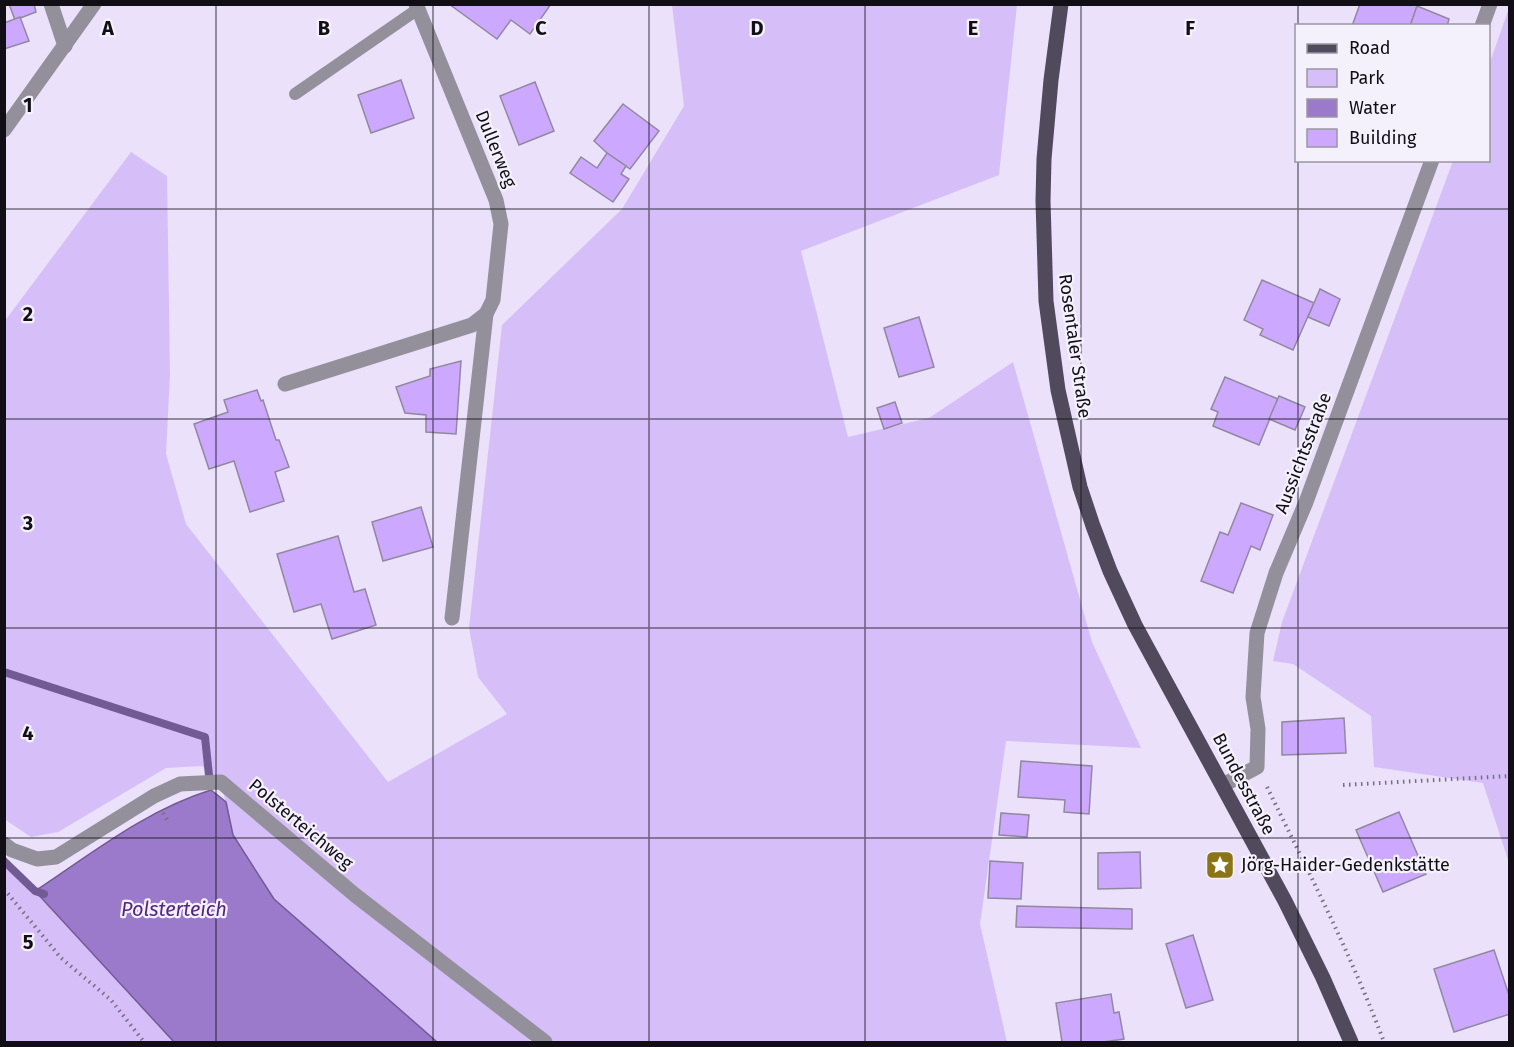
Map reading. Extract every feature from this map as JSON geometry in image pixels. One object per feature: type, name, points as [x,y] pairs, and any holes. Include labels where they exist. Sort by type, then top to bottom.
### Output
[{"type":"main road","name":"Rosentaler Straße","points":[[1061,4],[1051,80],[1043,201],[1046,301],[1058,390],[1080,486],[1110,571],[1135,625],[1179,706]]},
{"type":"main road","name":"Bundesstraße","points":[[1179,706],[1285,901],[1314,958],[1351,1042]]},
{"type":"street","points":[[51,4],[65,46]]},
{"type":"street","points":[[4,130],[94,4]]},
{"type":"street","points":[[1483,24],[1490,4]]},
{"type":"street","name":"Dullerweg","points":[[417,7],[496,200],[501,224],[493,300],[486,314],[452,618]]},
{"type":"street","name":"Aussichtsstraße","points":[[1257,767],[1258,729],[1253,697],[1257,633],[1276,573],[1306,502],[1431,162]]},
{"type":"street","points":[[285,384],[472,325],[486,314]]},
{"type":"street","points":[[1223,785],[1257,767]]},
{"type":"street","name":"Polsterteichweg","points":[[4,844],[12,850],[37,859],[56,857],[154,796],[180,784],[221,782],[355,895],[545,1042]]},
{"type":"lane","points":[[295,94],[417,7]]},
{"type":"path","name":"Bundesstraße","points":[[1257,767],[1329,912],[1384,1042]]},
{"type":"path","points":[[1343,785],[1509,776]]},
{"type":"path","points":[[4,889],[61,958],[111,1000],[144,1042]]},
{"type":"green space","points":[[672,5],[1017,5],[999,175],[801,251],[848,437],[929,418],[1013,362],[1092,642],[1141,748],[1006,741],[980,924],[1007,1042],[545,1042],[511,1017],[531,1042],[437,1042],[274,899],[233,835],[221,782],[202,766],[166,768],[58,832],[31,837],[4,819],[4,322],[131,152],[167,176],[170,374],[166,454],[186,524],[388,782],[507,714],[478,677],[469,628],[502,325],[622,209],[684,106]]},
{"type":"green space","points":[[1509,8],[1509,863],[1483,783],[1374,767],[1371,716],[1293,664],[1273,661],[1282,622],[1453,162],[1490,162],[1490,62]]},
{"type":"green space","points":[[4,862],[35,891],[174,1042],[5,1042]]},
{"type":"water","name":"Polsterteich","points":[[211,790],[226,802],[233,835],[274,899],[437,1042],[174,1042],[35,891],[142,821],[164,809]]},
{"type":"building","points":[[9,4],[34,4],[36,12],[15,20]]},
{"type":"building","points":[[449,4],[551,4],[530,34],[511,20],[497,39]]},
{"type":"building","points":[[1360,4],[1418,4],[1411,24],[1353,24]]},
{"type":"building","points":[[1417,6],[1449,19],[1448,24],[1411,24]]},
{"type":"building","points":[[20,17],[29,41],[4,49],[4,23]]},
{"type":"building","points":[[401,80],[414,118],[371,133],[358,95]]},
{"type":"building","points":[[535,82],[554,131],[519,145],[500,96]]},
{"type":"building","points":[[623,104],[659,131],[630,169],[594,141]]},
{"type":"building","points":[[607,153],[626,166],[621,174],[629,179],[613,202],[570,173],[581,157],[597,168]]},
{"type":"building","points":[[1262,280],[1314,303],[1293,350],[1260,335],[1263,329],[1244,320]]},
{"type":"building","points":[[1320,289],[1340,299],[1329,326],[1308,317]]},
{"type":"building","points":[[919,317],[934,367],[899,377],[884,328]]},
{"type":"building","points":[[461,361],[456,434],[426,432],[426,415],[405,413],[396,387],[430,376],[430,369]]},
{"type":"building","points":[[1225,377],[1278,399],[1259,445],[1213,426],[1218,412],[1211,409]]},
{"type":"building","points":[[257,390],[289,467],[275,472],[284,501],[250,512],[234,461],[209,469],[194,424],[228,412],[224,400]]},
{"type":"building","points":[[1279,396],[1305,407],[1295,430],[1269,419]]},
{"type":"building","points":[[895,402],[902,423],[884,429],[877,408]]},
{"type":"building","points":[[1241,503],[1273,515],[1260,550],[1251,546],[1233,593],[1201,581],[1220,532],[1228,535]]},
{"type":"building","points":[[421,507],[433,547],[383,561],[372,522]]},
{"type":"building","points":[[338,536],[354,592],[365,589],[376,625],[332,639],[321,604],[294,612],[277,554]]},
{"type":"building","points":[[1344,718],[1346,753],[1282,755],[1282,722]]},
{"type":"building","points":[[1021,761],[1092,766],[1089,814],[1064,812],[1065,800],[1018,797]]},
{"type":"building","points":[[1399,812],[1426,874],[1383,892],[1356,830]]},
{"type":"building","points":[[1001,813],[1029,815],[1027,837],[999,835]]},
{"type":"building","points":[[1140,852],[1141,888],[1098,889],[1098,853]]},
{"type":"building","points":[[990,861],[1023,863],[1021,899],[988,898]]},
{"type":"building","points":[[1017,906],[1132,909],[1132,929],[1016,927]]},
{"type":"building","points":[[1193,935],[1213,1000],[1186,1008],[1166,944]]},
{"type":"building","points":[[1494,950],[1510,998],[1510,1014],[1454,1032],[1434,969]]},
{"type":"building","points":[[1111,994],[1114,1013],[1119,1012],[1124,1039],[1103,1042],[1062,1042],[1056,1003]]},
{"type":"waterway","points":[[4,672],[205,737],[210,785]]},
{"type":"waterway","points":[[4,861],[35,891],[44,894]]},
{"type":"place","name":"Jörg-Haider-Gedenkstätte","points":[[1220,865]]}]
